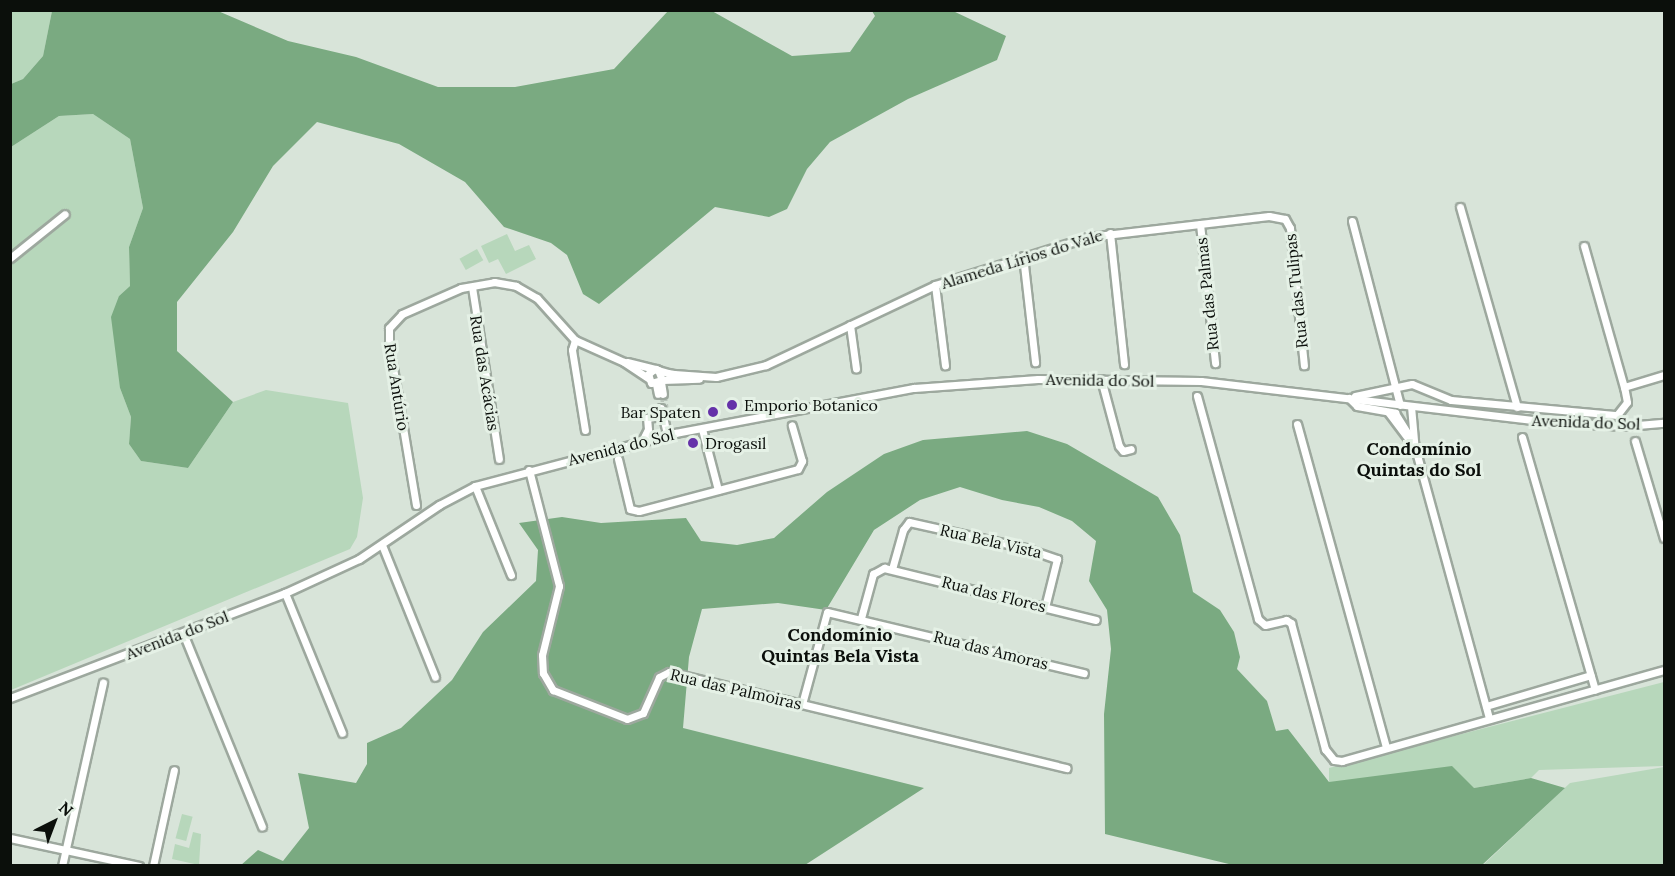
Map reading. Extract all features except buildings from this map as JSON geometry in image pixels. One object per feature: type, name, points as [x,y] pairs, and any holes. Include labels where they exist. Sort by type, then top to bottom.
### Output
[{"type":"street","points":[[1460,207],[1517,407]]},
{"type":"street","points":[[10,258],[65,214]]},
{"type":"street","name":"Alameda Lírios do Vale","points":[[660,382],[704,377],[766,365],[935,285],[1023,256],[1110,233],[1269,216],[1285,219]]},
{"type":"street","name":"Rua das Tulipas","points":[[1285,219],[1290,228],[1304,365]]},
{"type":"street","points":[[1352,221],[1398,386],[1400,405]]},
{"type":"street","name":"Rua das Palmas","points":[[1200,224],[1215,363]]},
{"type":"street","points":[[1110,233],[1124,364]]},
{"type":"street","points":[[1349,398],[1398,386],[1419,385],[1451,400],[1617,415],[1627,402],[1584,246]]},
{"type":"street","points":[[1023,256],[1035,362]]},
{"type":"street","name":"Rua Antúrio","points":[[416,505],[389,328],[395,319],[424,303],[494,282],[529,292],[575,340],[624,362]]},
{"type":"street","points":[[935,285],[945,365]]},
{"type":"street","name":"Rua das Acácias","points":[[472,287],[499,459]]},
{"type":"street","points":[[850,325],[856,369]]},
{"type":"street","points":[[575,340],[572,350],[585,430]]},
{"type":"street","points":[[624,362],[648,378],[660,382]]},
{"type":"street","name":"Alameda Lírios do Vale","points":[[624,362],[704,377]]},
{"type":"street","points":[[648,378],[657,369]]},
{"type":"street","points":[[657,369],[661,394]]},
{"type":"street","points":[[1624,387],[1665,375]]},
{"type":"street","points":[[1101,380],[1119,446],[1123,451],[1131,449]]},
{"type":"street","name":"Avenida do Sol","points":[[10,698],[285,593],[382,545],[439,505],[475,486],[671,434],[942,384],[1101,380],[1201,381],[1579,425],[1665,423]]},
{"type":"street","points":[[1197,396],[1261,624],[1289,621],[1325,749],[1329,756],[1342,761],[1665,670]]},
{"type":"street","points":[[1349,398],[1357,406],[1411,414]]},
{"type":"street","points":[[1411,405],[1413,444],[1489,719]]},
{"type":"street","points":[[648,418],[665,411],[671,434]]},
{"type":"street","points":[[1391,412],[1413,444]]},
{"type":"street","points":[[648,418],[653,438]]},
{"type":"street","points":[[642,441],[648,429],[648,418]]},
{"type":"street","points":[[1297,424],[1386,747]]},
{"type":"street","points":[[618,459],[632,511],[800,467],[792,425]]},
{"type":"street","points":[[702,429],[718,490]]},
{"type":"street","points":[[1522,437],[1595,690]]},
{"type":"street","points":[[1635,441],[1665,538]]},
{"type":"street","name":"Rua das Palmoiras","points":[[529,470],[558,586],[543,655],[543,673],[553,690],[627,719],[643,713],[656,682],[665,672],[1067,768]]},
{"type":"street","points":[[475,486],[511,574]]},
{"type":"street","name":"Rua Bela Vista","points":[[892,569],[903,531],[909,522],[1056,557],[1045,607]]},
{"type":"street","points":[[382,545],[435,677]]},
{"type":"street","points":[[861,618],[873,574],[879,569],[892,569]]},
{"type":"street","name":"Rua das Flores","points":[[892,569],[1096,620]]},
{"type":"street","points":[[285,593],[342,732]]},
{"type":"street","name":"Rua das Amoras","points":[[802,704],[827,612],[861,618],[1084,673]]},
{"type":"street","points":[[183,633],[262,827]]},
{"type":"street","points":[[1486,706],[1591,675]]},
{"type":"street","points":[[62,866],[103,683]]},
{"type":"street","points":[[1548,688],[1553,703]]},
{"type":"street","points":[[153,866],[174,770]]},
{"type":"street","points":[[10,838],[66,848],[139,866]]},
{"type":"green space","points":[[10,11],[52,11],[43,56],[23,79],[11,84]]},
{"type":"green space","points":[[52,11],[218,11],[288,41],[356,57],[438,87],[515,87],[614,69],[668,11],[712,11],[792,56],[850,52],[875,16],[872,11],[953,11],[1006,36],[997,60],[908,99],[830,142],[807,169],[787,209],[769,217],[715,207],[599,304],[583,294],[567,255],[551,243],[504,227],[465,182],[399,144],[317,122],[273,166],[233,232],[177,302],[177,351],[233,402],[188,468],[141,461],[129,444],[131,417],[120,388],[111,317],[119,296],[130,286],[129,247],[143,208],[130,139],[93,114],[59,116],[11,147],[11,84],[23,79],[43,56]]},
{"type":"green space","points":[[93,114],[130,139],[143,208],[129,247],[130,286],[119,296],[120,388],[131,417],[129,444],[141,461],[188,468],[233,402],[266,390],[348,403],[363,498],[357,537],[350,549],[11,690],[11,147],[59,116]]},
{"type":"green space","points":[[507,234],[515,251],[529,245],[536,259],[506,274],[498,259],[489,263],[481,246]]},
{"type":"green space","points":[[477,249],[483,260],[466,270],[460,259]]},
{"type":"green space","points":[[1027,431],[1067,444],[1158,497],[1180,535],[1193,592],[1220,610],[1234,632],[1240,657],[1237,669],[1267,701],[1276,731],[1288,729],[1329,782],[1452,766],[1474,788],[1531,778],[1565,788],[1482,865],[1233,865],[1105,834],[1104,714],[1111,649],[1107,610],[1089,581],[1096,541],[1072,521],[1039,507],[1002,500],[960,487],[920,500],[874,530],[826,610],[778,603],[702,609],[689,657],[683,728],[924,788],[805,865],[240,866],[258,850],[283,861],[309,828],[298,773],[356,783],[367,764],[367,743],[401,728],[452,680],[483,632],[536,581],[538,550],[519,523],[562,517],[601,523],[686,518],[701,541],[737,545],[774,538],[827,492],[884,454],[923,440]]},
{"type":"green space","points":[[1664,682],[1664,766],[1539,770],[1531,778],[1474,788],[1329,782],[1329,768]]},
{"type":"green space","points":[[1664,767],[1664,865],[1482,866],[1570,783]]},
{"type":"green space","points":[[182,814],[193,817],[186,841],[176,838]]},
{"type":"green space","points":[[193,832],[201,834],[199,865],[172,859],[175,844],[189,848]]},
{"type":"tunnel","points":[[663,394],[665,407]]},
{"type":"place","name":"Emporio Botanico","points":[[732,405]]},
{"type":"place","name":"Bar Spaten","points":[[713,412]]},
{"type":"place","name":"Drogasil","points":[[693,443]]},
{"type":"district","name":"Condomínio Quintas do Sol","points":[[1419,460]]},
{"type":"district","name":"Condomínio Quintas Bela Vista","points":[[840,646]]}]
